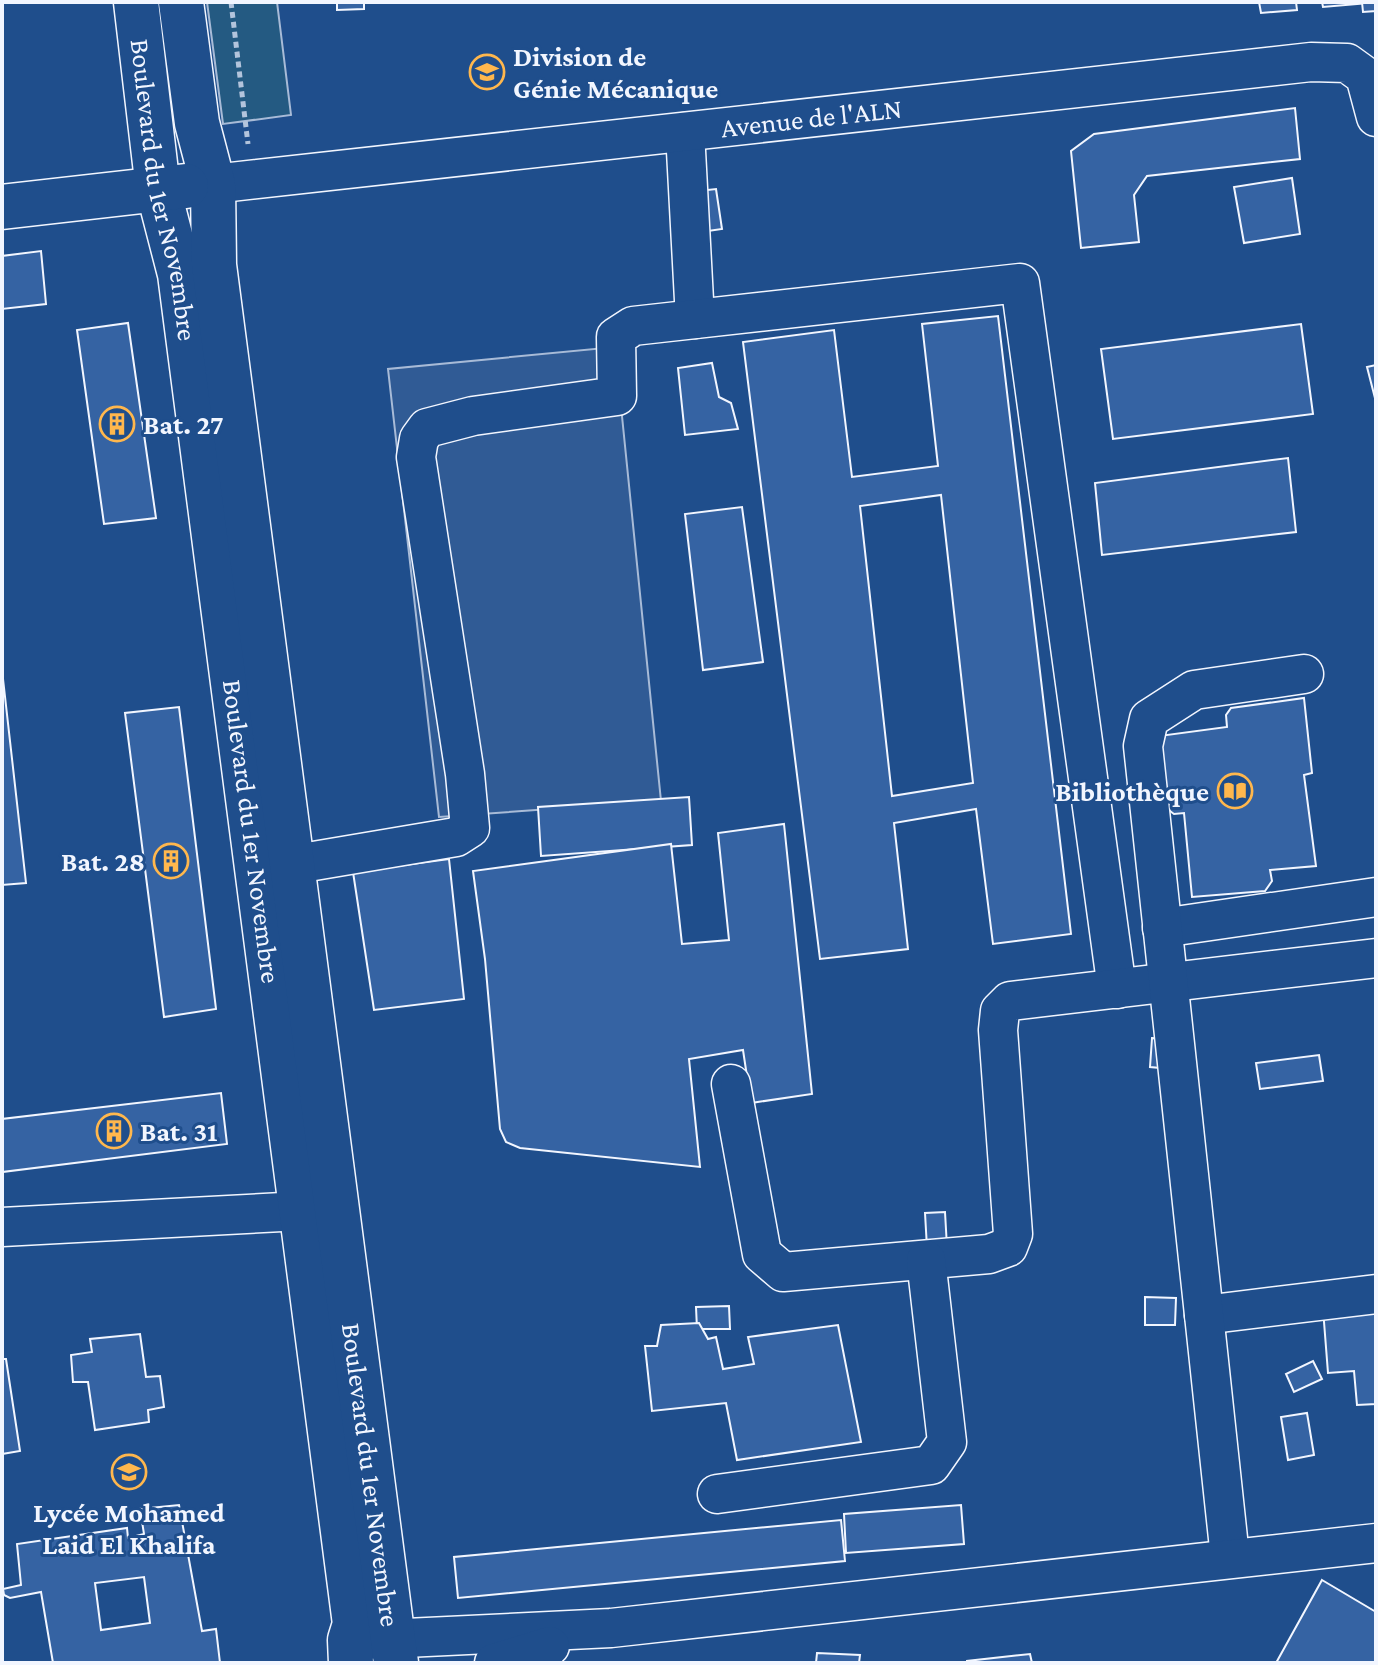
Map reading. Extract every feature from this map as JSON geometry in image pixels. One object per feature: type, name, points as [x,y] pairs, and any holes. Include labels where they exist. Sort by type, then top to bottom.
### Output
[{"type":"main road","name":"Boulevard du 1er Novembre","points":[[136,2],[158,189],[180,274],[355,1624],[351,1652]]},
{"type":"main road","name":"Boulevard du 1er Novembre","points":[[181,2],[197,123],[233,182],[214,265],[327,1151],[335,1174],[338,1240],[395,1651]]},
{"type":"main road","points":[[2,207],[233,182]]},
{"type":"street","name":"Avenue de l'ALN","points":[[233,182],[1311,62],[1347,63],[1365,76],[1376,117]]},
{"type":"street","points":[[685,132],[695,319]]},
{"type":"street","points":[[290,865],[456,837],[470,828],[465,774],[416,457],[419,439],[427,428],[473,416],[617,396],[616,337],[633,326],[1020,283],[1117,989]]},
{"type":"street","points":[[1230,1557],[1143,746],[1149,719],[1194,690],[1304,674]]},
{"type":"street","points":[[1162,928],[1376,897]]},
{"type":"street","points":[[731,1084],[762,1254],[783,1272],[989,1254],[1008,1247],[1013,1234],[1000,1011],[1010,1001],[1376,958]]},
{"type":"street","points":[[2,1227],[301,1211],[335,1174]]},
{"type":"street","points":[[717,1494],[931,1465],[947,1442],[926,1260]]},
{"type":"street","points":[[1204,1315],[1376,1294]]},
{"type":"street","points":[[351,1652],[395,1651],[1376,1543]]},
{"type":"street","points":[[494,1663],[611,1628]]},
{"type":"path","points":[[231,2],[233,182]]},
{"type":"shaded area","points":[[207,2],[277,2],[291,115],[223,124]]},
{"type":"shaded area","points":[[615,347],[661,801],[439,817],[388,369]]},
{"type":"building","points":[[337,2],[364,2],[364,9],[337,10]]},
{"type":"building","points":[[1259,2],[1296,2],[1297,10],[1261,13]]},
{"type":"building","points":[[1322,2],[1368,2],[1368,3],[1323,7]]},
{"type":"building","points":[[1362,2],[1376,2],[1376,11],[1363,12]]},
{"type":"building","points":[[1295,108],[1300,159],[1147,176],[1134,195],[1139,242],[1081,248],[1071,151],[1094,134]]},
{"type":"building","points":[[1292,178],[1300,234],[1244,243],[1234,187]]},
{"type":"building","points":[[716,189],[722,229],[687,234],[681,193]]},
{"type":"building","points":[[41,251],[46,304],[2,309],[2,256]]},
{"type":"building","points":[[998,316],[1071,934],[993,944],[976,809],[894,823],[908,949],[820,959],[743,342],[834,330],[852,477],[938,466],[922,324]],"holes":[[[941,495],[973,783],[892,796],[860,506]]]},
{"type":"building","name":"Bat. 27","points":[[128,323],[156,518],[104,524],[77,330]]},
{"type":"building","points":[[1301,324],[1313,414],[1113,439],[1101,349]]},
{"type":"building","points":[[712,363],[719,397],[731,403],[738,429],[685,435],[678,368]]},
{"type":"building","points":[[1376,365],[1376,402],[1367,367]]},
{"type":"building","points":[[1288,458],[1296,532],[1102,555],[1095,483]]},
{"type":"building","points":[[742,507],[763,662],[703,670],[685,514]]},
{"type":"building","points":[[2,670],[26,883],[2,885]]},
{"type":"building","name":"Bibliothèque","points":[[1304,698],[1312,773],[1304,775],[1316,866],[1270,870],[1272,881],[1265,891],[1192,897],[1184,813],[1174,814],[1166,808],[1159,736],[1227,727],[1226,715],[1231,708]]},
{"type":"building","name":"Bat. 28","points":[[179,707],[216,1009],[164,1017],[125,713]]},
{"type":"building","points":[[689,797],[692,845],[541,856],[538,807]]},
{"type":"building","points":[[784,824],[812,1094],[751,1103],[743,1050],[689,1059],[700,1167],[520,1148],[506,1142],[500,1129],[485,959],[473,871],[671,844],[682,944],[729,940],[718,833]]},
{"type":"building","points":[[449,859],[464,999],[374,1010],[353,872]]},
{"type":"building","points":[[1152,1038],[1185,1041],[1182,1070],[1150,1067]]},
{"type":"building","points":[[1319,1055],[1323,1081],[1260,1089],[1256,1063]]},
{"type":"building","name":"Bat. 31","points":[[221,1093],[227,1144],[2,1172],[2,1119]]},
{"type":"building","points":[[945,1212],[947,1247],[927,1248],[925,1213]]},
{"type":"building","points":[[1145,1297],[1176,1298],[1175,1325],[1145,1325]]},
{"type":"building","points":[[1376,1304],[1376,1404],[1357,1405],[1354,1371],[1328,1373],[1323,1309]]},
{"type":"building","points":[[729,1306],[730,1329],[697,1329],[696,1307]]},
{"type":"building","points":[[699,1323],[708,1339],[716,1337],[723,1369],[754,1364],[748,1337],[838,1325],[861,1442],[737,1460],[726,1403],[652,1411],[645,1346],[657,1346],[661,1325]]},
{"type":"building","points":[[140,1334],[146,1377],[160,1376],[164,1407],[148,1410],[149,1422],[95,1430],[88,1382],[73,1382],[71,1355],[92,1352],[90,1339]]},
{"type":"building","points":[[2,1359],[6,1359],[20,1451],[2,1454]]},
{"type":"building","points":[[1313,1361],[1322,1379],[1294,1392],[1286,1374]]},
{"type":"building","points":[[1307,1413],[1314,1455],[1288,1460],[1281,1417]]},
{"type":"building","points":[[179,1505],[202,1631],[216,1629],[220,1663],[53,1663],[41,1592],[10,1598],[4,1595],[3,1589],[21,1585],[17,1544],[127,1528],[128,1538],[144,1534],[140,1509]],"holes":[[[144,1577],[150,1623],[101,1630],[95,1583]]]},
{"type":"building","points":[[961,1505],[964,1544],[846,1553],[844,1514]]},
{"type":"building","points":[[841,1520],[845,1561],[458,1598],[454,1557]]},
{"type":"building","points":[[1322,1580],[1376,1612],[1376,1663],[1276,1663]]},
{"type":"building","points":[[817,1653],[860,1655],[859,1663],[816,1663]]},
{"type":"building","points":[[1030,1654],[1032,1663],[967,1663],[967,1661]]},
{"type":"place","name":"Division de Génie Mécanique","points":[[487,72]]},
{"type":"place","name":"Bat. 27","points":[[117,424]]},
{"type":"place","name":"Bibliothèque","points":[[1235,791]]},
{"type":"place","name":"Bat. 28","points":[[171,861]]},
{"type":"place","name":"Bat. 31","points":[[114,1131]]},
{"type":"place","name":"Lycée Mohamed Laid El Khalifa","points":[[129,1472]]}]
